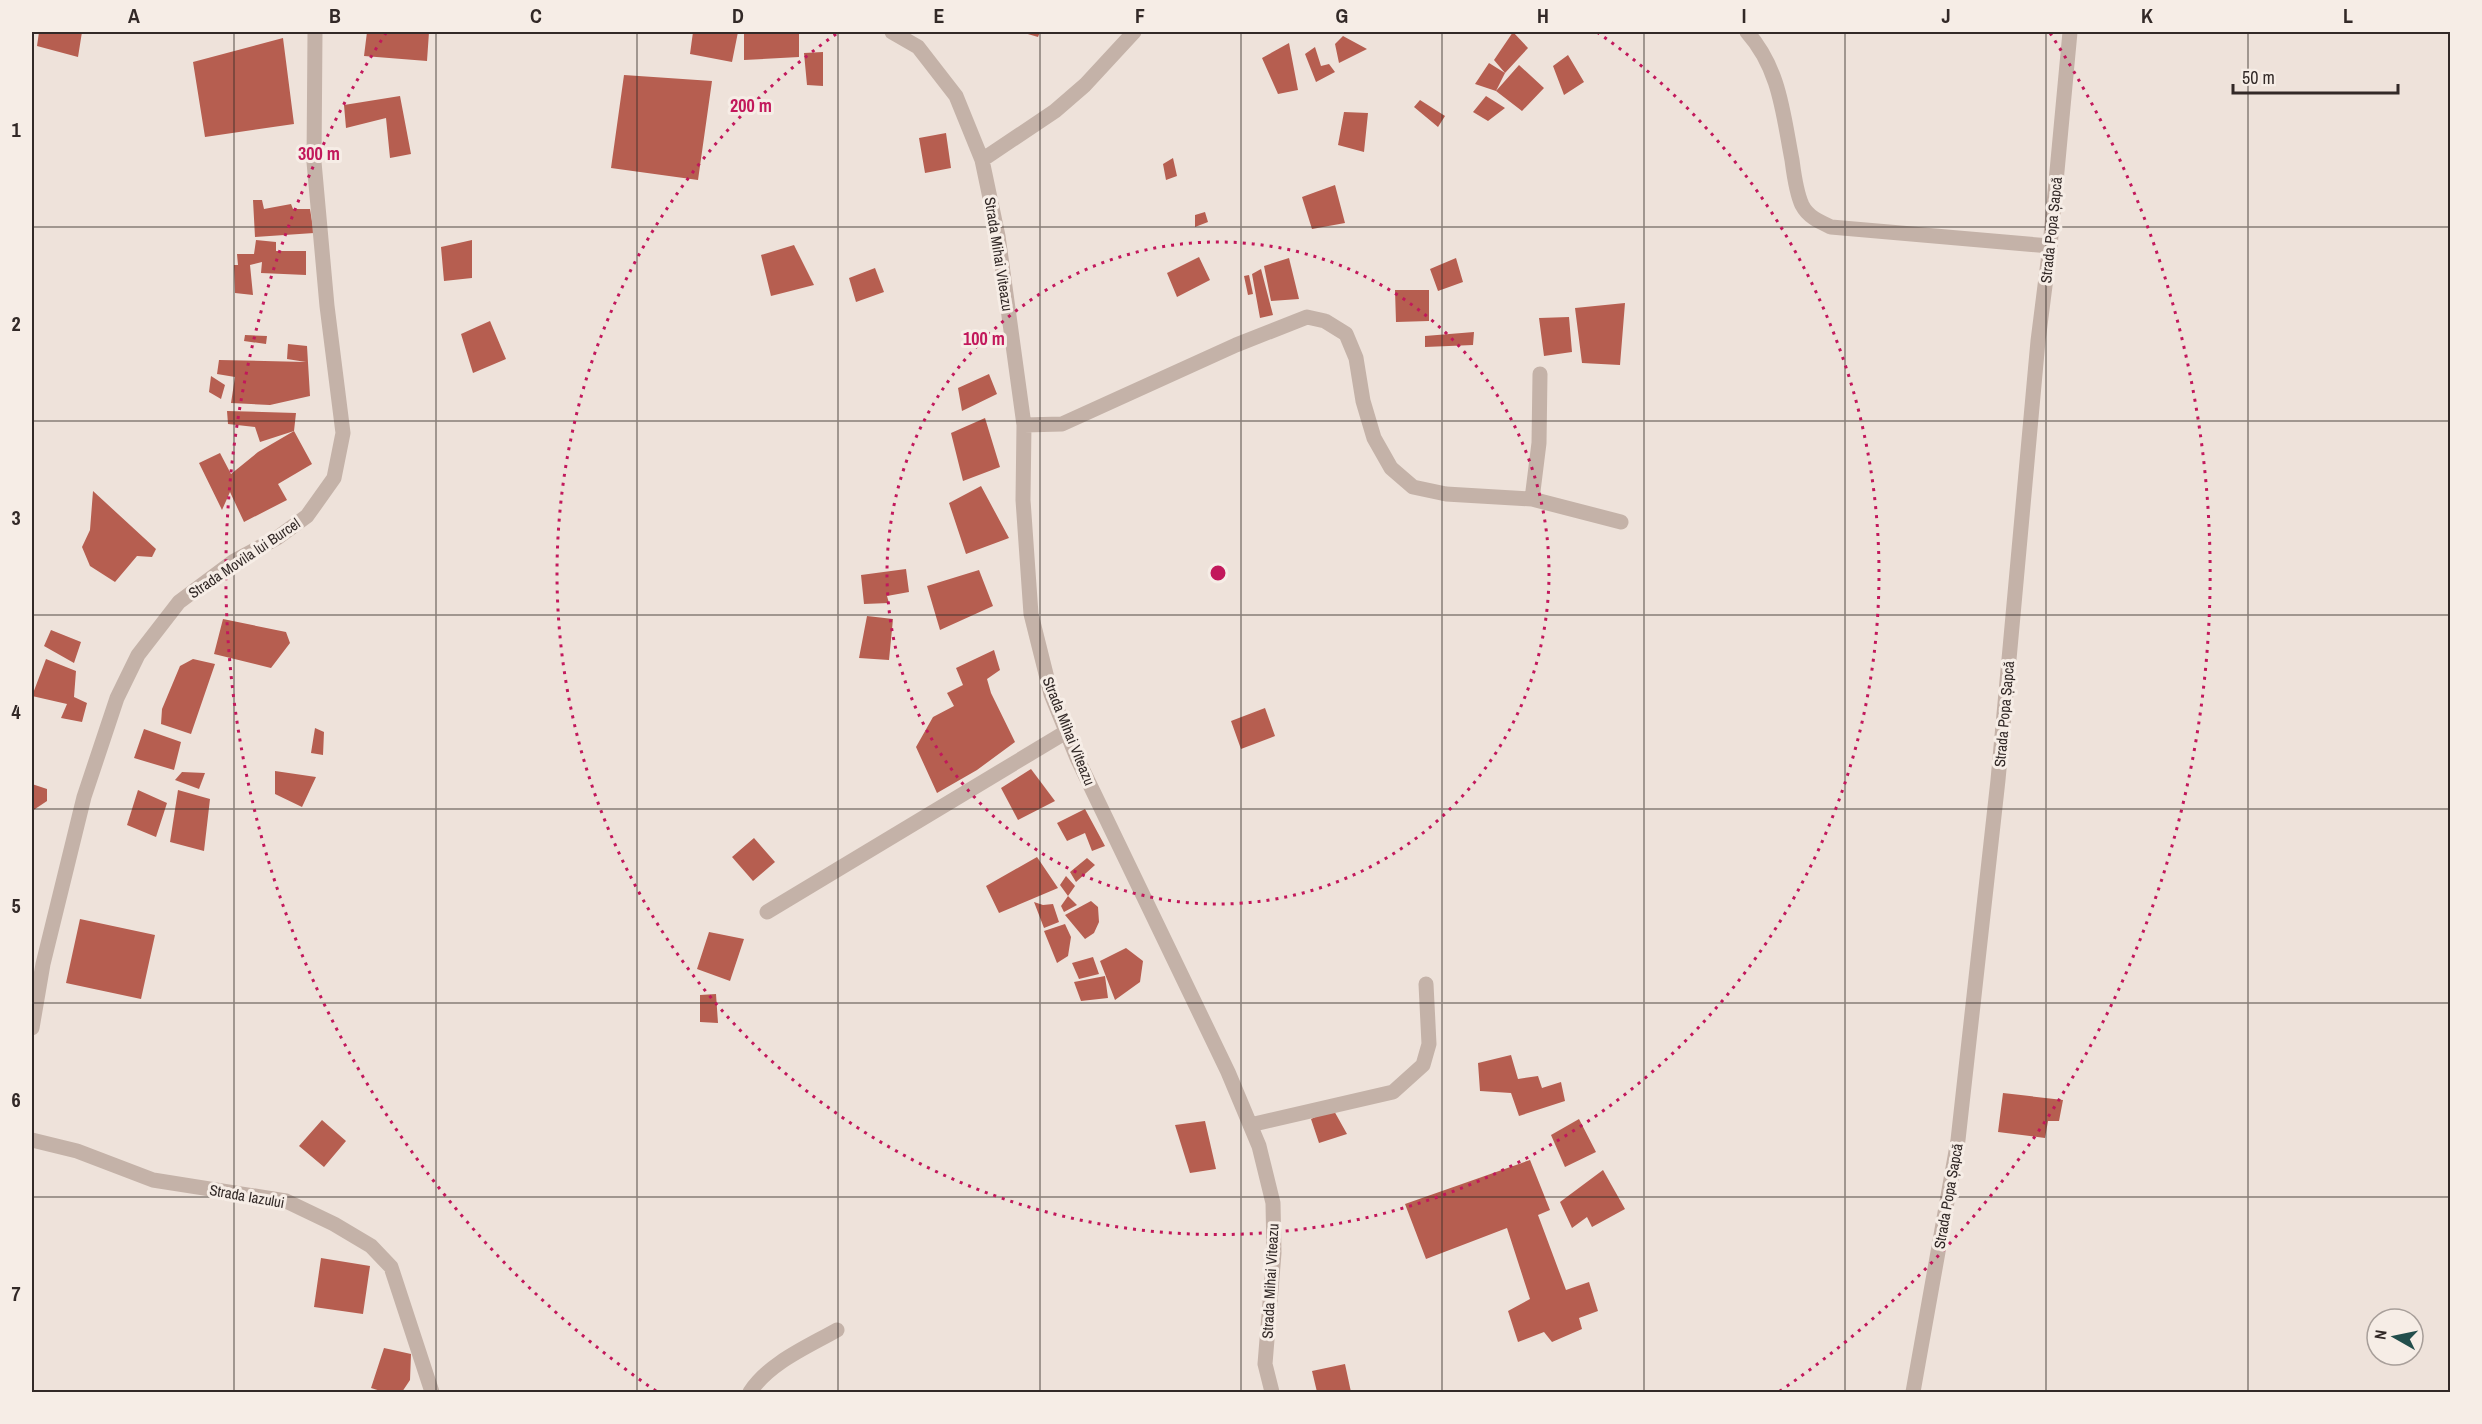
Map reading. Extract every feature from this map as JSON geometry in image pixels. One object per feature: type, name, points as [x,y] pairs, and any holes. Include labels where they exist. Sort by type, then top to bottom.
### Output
[{"type":"street","name":"Strada Mihai Viteazu","points":[[892,32],[918,47],[956,96],[982,160],[998,236],[1024,425],[1023,500],[1031,614],[1051,694],[1077,758],[1228,1072],[1259,1146],[1273,1203],[1274,1253],[1265,1364],[1272,1392]]},
{"type":"street","points":[[982,160],[1055,111],[1085,85],[1134,32]]},
{"type":"street","points":[[1747,32],[1757,42],[1778,83],[1802,206],[1812,218],[1831,227],[2050,246]]},
{"type":"street","name":"Strada Popa Șapcă","points":[[1913,1392],[1958,1140],[1998,780],[2037,353],[2050,246],[2070,32]]},
{"type":"street","name":"Strada Movila lui Burcel","points":[[32,1028],[43,964],[84,797],[117,698],[138,655],[179,602],[234,561],[277,538],[307,516],[334,478],[343,433],[327,306],[314,162],[314,33]]},
{"type":"street","points":[[1024,425],[1062,423],[1236,345],[1307,316],[1325,321],[1346,334],[1356,358],[1363,400],[1374,438],[1391,468],[1413,487],[1446,494],[1532,499],[1621,522]]},
{"type":"street","points":[[1532,499],[1539,443],[1540,374]]},
{"type":"street","points":[[767,912],[1066,732]]},
{"type":"street","points":[[1250,1125],[1393,1092],[1423,1065],[1429,1044],[1426,984]]},
{"type":"street","name":"Strada Iazului","points":[[32,1140],[77,1151],[153,1180],[286,1201],[334,1224],[371,1246],[391,1267],[432,1392]]},
{"type":"street","points":[[750,1392],[757,1382],[775,1366],[837,1330]]},
{"type":"building","points":[[39,32],[82,32],[78,57],[37,46]]},
{"type":"building","points":[[367,32],[429,32],[427,61],[364,56]]},
{"type":"building","points":[[693,32],[738,32],[732,62],[690,54]]},
{"type":"building","points":[[744,32],[799,32],[799,57],[744,60]]},
{"type":"building","points":[[1021,32],[1040,32],[1038,37]]},
{"type":"building","points":[[1513,32],[1528,48],[1505,73],[1494,60]]},
{"type":"building","points":[[1343,36],[1367,49],[1339,63],[1335,44]]},
{"type":"building","points":[[283,38],[294,124],[205,137],[193,62]]},
{"type":"building","points":[[1289,43],[1298,90],[1278,94],[1262,58]]},
{"type":"building","points":[[1315,47],[1321,66],[1329,64],[1335,72],[1316,82],[1305,54]]},
{"type":"building","points":[[823,52],[823,86],[807,85],[804,53]]},
{"type":"building","points":[[1568,55],[1584,82],[1564,95],[1553,66]]},
{"type":"building","points":[[1489,63],[1505,73],[1496,91],[1475,84]]},
{"type":"building","points":[[1519,65],[1544,88],[1522,111],[1496,91]]},
{"type":"building","points":[[624,75],[712,81],[698,180],[611,168]]},
{"type":"building","points":[[400,96],[411,154],[390,158],[386,118],[346,128],[344,105]]},
{"type":"building","points":[[1486,96],[1505,108],[1488,121],[1473,112]]},
{"type":"building","points":[[1420,100],[1445,116],[1438,127],[1414,107]]},
{"type":"building","points":[[1344,112],[1368,113],[1364,152],[1338,145]]},
{"type":"building","points":[[946,133],[951,168],[925,173],[919,138]]},
{"type":"building","points":[[1173,158],[1177,176],[1166,180],[1163,164]]},
{"type":"building","points":[[1335,185],[1345,223],[1312,229],[1302,197]]},
{"type":"building","points":[[253,200],[262,200],[264,209],[291,204],[293,209],[310,209],[314,233],[255,237]]},
{"type":"building","points":[[1205,212],[1208,222],[1195,227],[1195,215]]},
{"type":"building","points":[[256,240],[276,242],[276,251],[306,251],[306,275],[261,273],[262,262],[250,265],[253,295],[235,293],[234,265],[238,265],[237,254],[254,254]]},
{"type":"building","points":[[472,240],[472,278],[444,281],[441,247]]},
{"type":"building","points":[[794,245],[814,285],[771,296],[761,255]]},
{"type":"building","points":[[1199,257],[1210,280],[1177,297],[1167,273]]},
{"type":"building","points":[[1289,258],[1299,299],[1271,301],[1264,266]]},
{"type":"building","points":[[1456,258],[1463,282],[1438,291],[1430,269]]},
{"type":"building","points":[[875,268],[884,292],[856,302],[849,278]]},
{"type":"building","points":[[1261,269],[1273,315],[1260,318],[1252,274]]},
{"type":"building","points":[[1249,275],[1253,294],[1248,295],[1244,276]]},
{"type":"building","points":[[1395,290],[1429,290],[1429,321],[1396,322]]},
{"type":"building","points":[[1625,303],[1620,365],[1582,363],[1575,308]]},
{"type":"building","points":[[1569,317],[1572,352],[1544,356],[1539,318]]},
{"type":"building","points":[[490,321],[506,359],[473,373],[461,334]]},
{"type":"building","points":[[1474,332],[1473,345],[1425,347],[1425,336]]},
{"type":"building","points":[[245,335],[267,336],[266,344],[244,341]]},
{"type":"building","points":[[288,344],[307,346],[310,396],[270,405],[231,403],[235,377],[217,374],[219,360],[306,362],[287,359]]},
{"type":"building","points":[[989,374],[997,394],[962,411],[958,388]]},
{"type":"building","points":[[211,376],[225,385],[221,399],[209,392]]},
{"type":"building","points":[[227,411],[296,413],[294,431],[260,442],[255,427],[228,424]]},
{"type":"building","points":[[985,418],[1000,467],[963,481],[951,433]]},
{"type":"building","points":[[294,431],[312,464],[278,484],[287,500],[244,522],[230,492],[222,510],[199,463],[220,453],[231,474],[258,452]]},
{"type":"building","points":[[981,486],[1009,538],[966,554],[949,503]]},
{"type":"building","points":[[93,491],[156,549],[152,557],[137,556],[115,582],[90,566],[82,547],[90,530]]},
{"type":"building","points":[[906,569],[909,592],[887,596],[889,603],[864,604],[861,575]]},
{"type":"building","points":[[979,570],[993,606],[940,630],[927,586]]},
{"type":"building","points":[[867,616],[893,619],[889,660],[859,658]]},
{"type":"building","points":[[223,619],[286,632],[290,643],[271,668],[214,654]]},
{"type":"building","points":[[51,630],[81,642],[74,663],[44,646]]},
{"type":"building","points":[[994,650],[1000,670],[987,679],[991,693],[1015,742],[977,770],[937,793],[916,747],[933,717],[954,706],[947,693],[963,685],[956,668]]},
{"type":"building","points":[[46,659],[76,671],[74,697],[87,703],[82,722],[61,718],[67,704],[32,696]]},
{"type":"building","points":[[193,659],[215,664],[191,734],[161,724],[162,709],[180,666]]},
{"type":"building","points":[[1265,708],[1275,736],[1241,749],[1231,721]]},
{"type":"building","points":[[315,728],[324,732],[323,755],[311,753]]},
{"type":"building","points":[[144,729],[181,742],[174,770],[134,758]]},
{"type":"building","points":[[1031,769],[1055,801],[1018,820],[1001,788]]},
{"type":"building","points":[[275,771],[316,777],[302,807],[275,794]]},
{"type":"building","points":[[182,772],[205,773],[199,789],[175,780]]},
{"type":"building","points":[[32,784],[47,789],[47,801],[32,811]]},
{"type":"building","points":[[138,790],[167,803],[156,837],[127,825]]},
{"type":"building","points":[[178,790],[210,799],[204,851],[170,842]]},
{"type":"building","points":[[1085,809],[1105,846],[1092,851],[1085,833],[1067,841],[1057,823]]},
{"type":"building","points":[[754,838],[775,862],[753,881],[732,857]]},
{"type":"building","points":[[1037,857],[1058,888],[999,913],[986,886]]},
{"type":"building","points":[[1087,858],[1095,865],[1076,882],[1070,872]]},
{"type":"building","points":[[1066,876],[1075,886],[1068,896],[1060,885]]},
{"type":"building","points":[[1068,896],[1077,905],[1064,912],[1061,906]]},
{"type":"building","points":[[1091,901],[1098,907],[1099,922],[1094,933],[1085,939],[1065,915]]},
{"type":"building","points":[[1034,902],[1043,905],[1053,904],[1059,922],[1044,928]]},
{"type":"building","points":[[80,919],[155,935],[141,999],[66,983]]},
{"type":"building","points":[[1065,924],[1071,937],[1068,956],[1057,963],[1044,931]]},
{"type":"building","points":[[709,932],[744,939],[730,981],[697,969]]},
{"type":"building","points":[[1126,948],[1143,961],[1140,982],[1115,1000],[1100,961]]},
{"type":"building","points":[[1093,957],[1099,974],[1079,979],[1072,963]]},
{"type":"building","points":[[1105,976],[1108,998],[1081,1001],[1074,982]]},
{"type":"building","points":[[716,994],[718,1023],[700,1022],[700,995]]},
{"type":"building","points":[[1511,1055],[1518,1079],[1538,1076],[1542,1088],[1561,1082],[1565,1101],[1519,1116],[1511,1093],[1480,1091],[1478,1063]]},
{"type":"building","points":[[2003,1093],[2063,1100],[2059,1121],[2048,1121],[2045,1138],[1998,1132]]},
{"type":"building","points":[[1333,1109],[1347,1134],[1319,1143],[1311,1119]]},
{"type":"building","points":[[1579,1119],[1596,1152],[1565,1167],[1551,1135]]},
{"type":"building","points":[[322,1120],[346,1141],[324,1167],[299,1146]]},
{"type":"building","points":[[1205,1121],[1216,1169],[1190,1173],[1175,1125]]},
{"type":"building","points":[[1530,1160],[1550,1210],[1538,1215],[1566,1290],[1589,1282],[1598,1311],[1579,1318],[1582,1329],[1552,1342],[1544,1332],[1518,1342],[1508,1311],[1530,1299],[1507,1228],[1426,1259],[1405,1204]]},
{"type":"building","points":[[1603,1170],[1625,1209],[1592,1227],[1587,1217],[1572,1228],[1560,1202]]},
{"type":"building","points":[[321,1258],[370,1266],[363,1314],[314,1307]]},
{"type":"building","points":[[384,1348],[411,1354],[410,1380],[402,1392],[384,1392],[371,1388]]},
{"type":"building","points":[[1345,1364],[1351,1392],[1317,1392],[1312,1371]]}]
